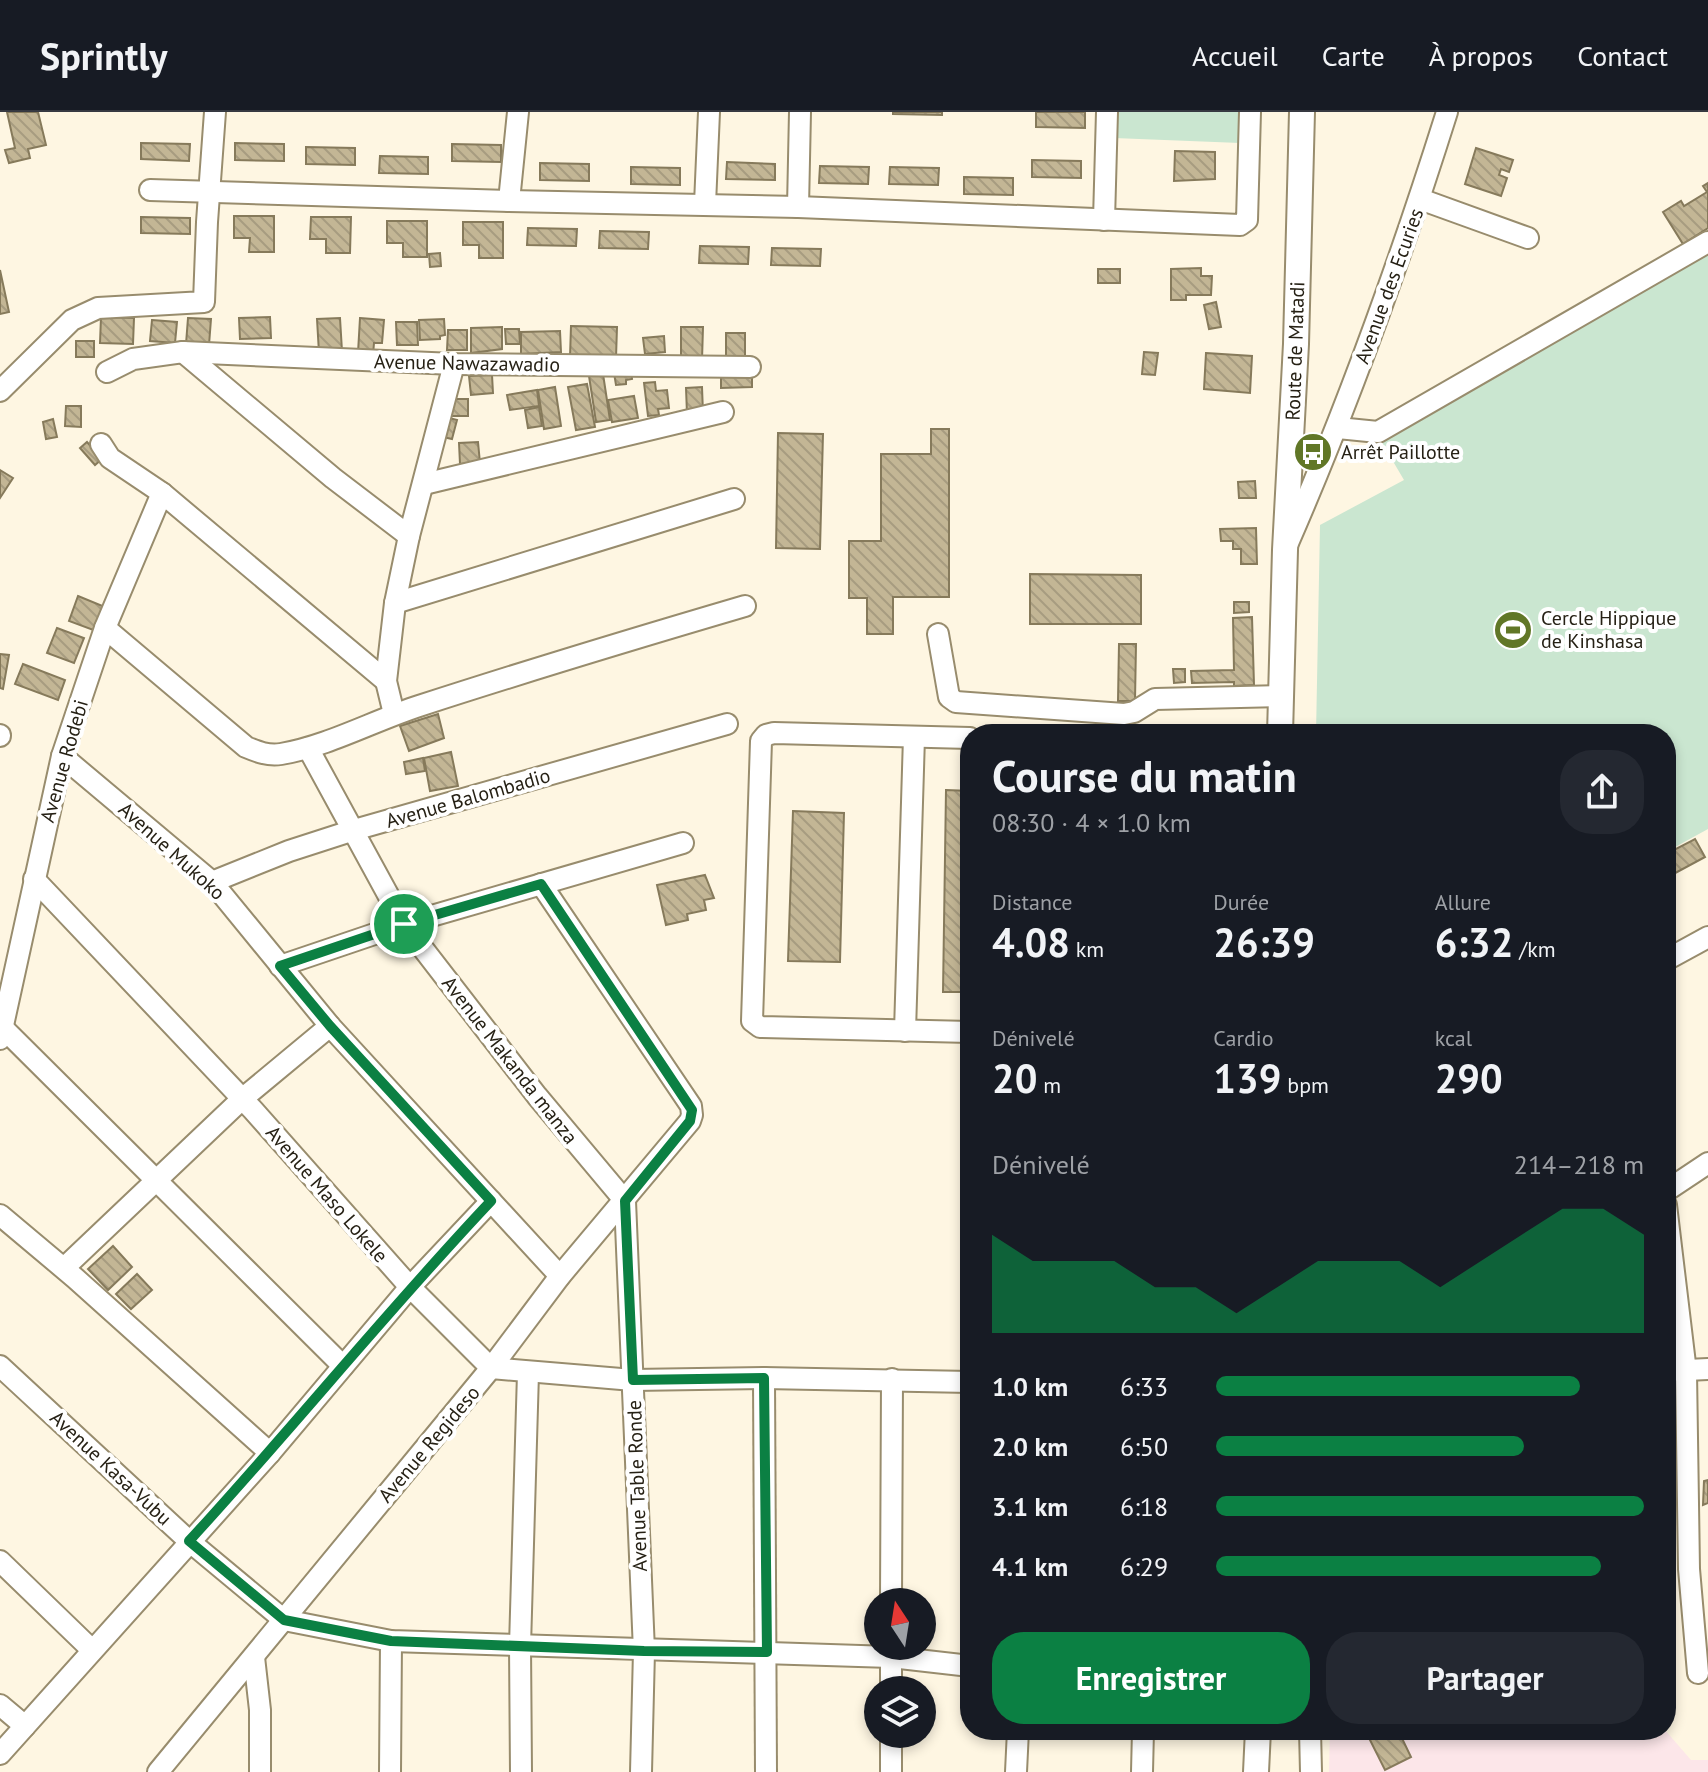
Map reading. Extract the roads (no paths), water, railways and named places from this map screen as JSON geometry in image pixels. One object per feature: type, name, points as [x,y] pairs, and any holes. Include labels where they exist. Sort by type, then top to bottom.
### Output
[{"type":"main road","name":"Route de Matadi","points":[[1280,724],[1302,112]]},
{"type":"main road","points":[[1256,1772],[1258,1740]]},
{"type":"street","points":[[0,391],[72,320],[98,308],[204,302],[215,112]]},
{"type":"street","points":[[509,201],[518,112]]},
{"type":"street","points":[[705,204],[709,112]]},
{"type":"street","points":[[798,207],[800,112]]},
{"type":"street","points":[[1104,220],[1107,112]]},
{"type":"street","points":[[150,190],[705,204],[1245,223],[1250,112]]},
{"type":"street","name":"Avenue des Ecuries","points":[[1285,550],[1338,428],[1420,199],[1447,112]]},
{"type":"street","points":[[1420,199],[1528,238]]},
{"type":"street","points":[[1338,428],[1378,432],[1708,242]]},
{"type":"street","points":[[183,352],[333,478],[409,536]]},
{"type":"street","name":"Avenue Nawazawadio","points":[[107,372],[133,359],[183,352],[454,364],[750,367]]},
{"type":"street","points":[[394,714],[386,681],[395,603],[409,536],[454,364]]},
{"type":"street","points":[[424,484],[723,412]]},
{"type":"street","points":[[101,444],[110,458],[162,493],[386,681]]},
{"type":"street","points":[[1290,448],[1325,458]]},
{"type":"street","name":"Avenue Rodebi","points":[[1,1033],[62,756],[105,628],[162,493]]},
{"type":"street","points":[[395,603],[734,499]]},
{"type":"street","points":[[105,628],[246,747],[265,754],[278,754],[308,748],[394,714],[546,664],[745,606]]},
{"type":"street","points":[[938,634],[949,697],[956,702],[1124,714],[1134,712],[1155,699],[1281,696]]},
{"type":"street","name":"Avenue Balombadio","points":[[212,882],[289,851],[354,830],[727,724]]},
{"type":"street","points":[[960,738],[774,733],[766,735],[761,741],[752,1021],[760,1027],[960,1032]]},
{"type":"street","points":[[905,1031],[914,737]]},
{"type":"street","name":"Avenue Makanda manza","points":[[308,748],[404,924],[537,1096],[625,1201]]},
{"type":"street","name":"Avenue Mukoko","points":[[62,756],[212,882],[330,1026],[560,1276]]},
{"type":"street","points":[[280,966],[404,924],[683,843]]},
{"type":"street","name":"Avenue Maso Lokele","points":[[34,879],[242,1099],[410,1287],[491,1368]]},
{"type":"street","name":"Avenue Regideso","points":[[158,1772],[491,1368],[560,1276],[690,1121],[692,1110],[541,884]]},
{"type":"street","points":[[1676,955],[1708,937]]},
{"type":"street","points":[[64,1268],[242,1099],[330,1026]]},
{"type":"street","points":[[1,1033],[157,1181],[343,1366]]},
{"type":"street","points":[[1676,1184],[1708,1163]]},
{"type":"street","points":[[0,1754],[270,1453],[410,1287],[491,1201]]},
{"type":"street","name":"Avenue Table Ronde","points":[[625,1201],[644,1651],[641,1772]]},
{"type":"street","points":[[0,1215],[64,1268],[270,1453]]},
{"type":"street","name":"Avenue Kasa-Vubu","points":[[0,1366],[189,1541],[284,1620],[391,1641],[644,1651],[864,1652]]},
{"type":"street","points":[[491,1368],[633,1380],[764,1378],[960,1382]]},
{"type":"street","points":[[1698,1673],[1676,1371],[1708,1369]]},
{"type":"street","points":[[521,1772],[520,1646],[528,1373]]},
{"type":"street","points":[[764,1378],[766,1772]]},
{"type":"street","points":[[891,1588],[892,1379]]},
{"type":"street","points":[[0,1561],[92,1650]]},
{"type":"street","points":[[390,1772],[391,1641]]},
{"type":"street","points":[[254,1657],[260,1710],[260,1772]]},
{"type":"street","name":"Avenue Kasa-Vubu","points":[[936,1660],[960,1664]]},
{"type":"street","points":[[0,1705],[25,1726]]},
{"type":"street","points":[[1016,1772],[1018,1740]]},
{"type":"street","points":[[1142,1772],[1143,1740]]},
{"type":"street","points":[[1310,1740],[1311,1772]]},
{"type":"street","points":[[891,1748],[891,1772]]},
{"type":"place","name":"Arrêt Paillotte","points":[[1313,452]]},
{"type":"place","name":"Cercle Hippique de Kinshasa","points":[[1513,630]]}]
